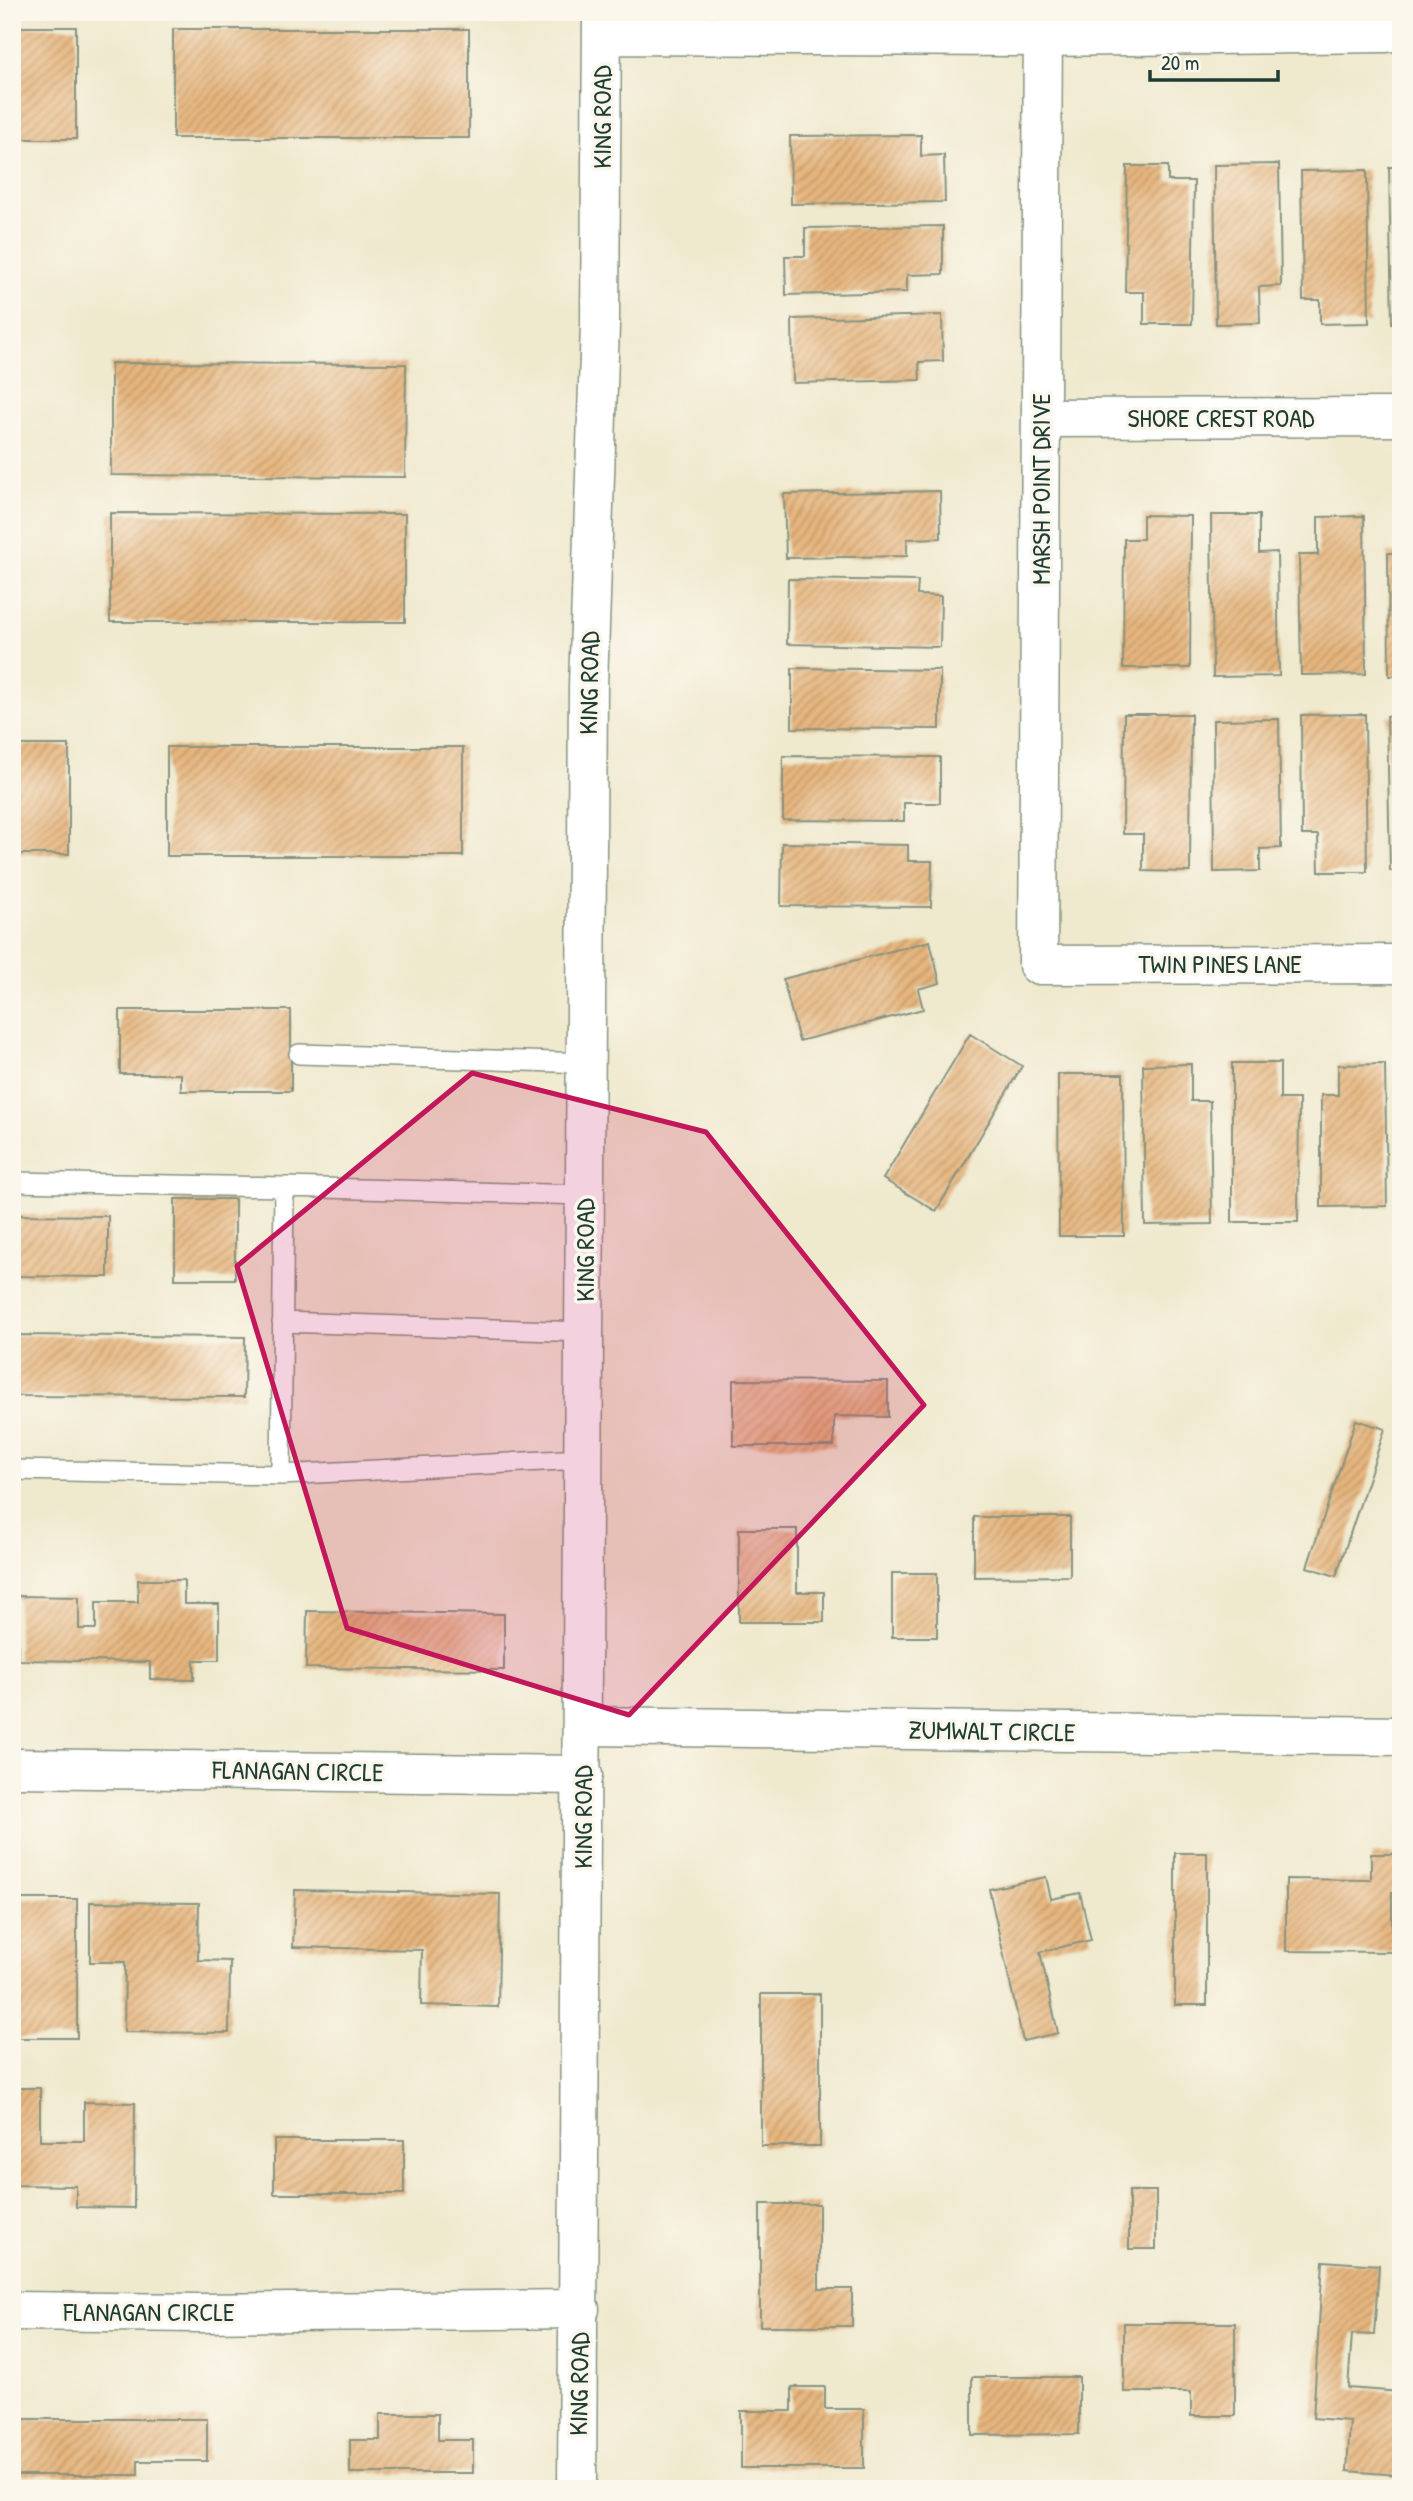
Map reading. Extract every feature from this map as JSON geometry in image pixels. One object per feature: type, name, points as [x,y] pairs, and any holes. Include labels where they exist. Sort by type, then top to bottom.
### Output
[{"type":"street","points":[[602,24],[1043,25],[1385,33],[1401,30]]},
{"type":"street","name":"KING ROAD","points":[[577,2489],[588,686],[600,325],[602,24]]},
{"type":"street","name":"MARSH POINT DRIVE","points":[[1038,965],[1043,25]]},
{"type":"street","name":"SHORE CREST ROAD","points":[[1041,418],[1401,417]]},
{"type":"street","name":"TWIN PINES LANE","points":[[1038,965],[1401,964]]},
{"type":"street","name":"ZUMWALT CIRCLE","points":[[583,1726],[1401,1736]]},
{"type":"street","name":"FLANAGAN CIRCLE","points":[[12,1768],[583,1774]]},
{"type":"street","name":"FLANAGAN CIRCLE","points":[[12,2311],[199,2313],[579,2309]]},
{"type":"lane","points":[[299,1054],[587,1063]]},
{"type":"lane","points":[[12,1182],[585,1195]]},
{"type":"lane","points":[[281,1475],[284,1187]]},
{"type":"lane","points":[[282,1322],[585,1332]]},
{"type":"lane","points":[[12,1470],[281,1475],[582,1459]]},
{"type":"highlighted area","points":[[472,1073],[706,1132],[924,1405],[629,1715],[347,1628],[237,1266]]},
{"type":"building","points":[[12,27],[76,27],[76,139],[12,139]]},
{"type":"building","points":[[173,29],[469,29],[469,138],[173,138]]},
{"type":"building","points":[[921,135],[921,156],[944,155],[945,202],[791,204],[790,136]]},
{"type":"building","points":[[1279,164],[1281,286],[1259,287],[1260,323],[1216,324],[1214,165]]},
{"type":"building","points":[[1127,166],[1168,166],[1168,181],[1194,181],[1192,324],[1144,324],[1144,292],[1125,292]]},
{"type":"building","points":[[1389,167],[1401,167],[1401,324],[1392,324]]},
{"type":"building","points":[[1367,170],[1369,323],[1320,324],[1320,300],[1303,300],[1301,171]]},
{"type":"building","points":[[943,226],[943,274],[907,275],[907,292],[786,295],[785,256],[805,256],[805,228]]},
{"type":"building","points":[[942,315],[943,361],[919,362],[920,380],[793,383],[792,319]]},
{"type":"building","points":[[111,363],[406,364],[405,477],[111,475]]},
{"type":"building","points":[[940,491],[941,538],[907,539],[907,556],[786,558],[784,494]]},
{"type":"building","points":[[110,513],[405,514],[405,622],[110,622]]},
{"type":"building","points":[[1143,515],[1191,516],[1190,668],[1123,668],[1124,539],[1143,539]]},
{"type":"building","points":[[1211,515],[1259,515],[1259,553],[1277,552],[1279,676],[1213,677]]},
{"type":"building","points":[[1364,516],[1366,674],[1301,675],[1299,555],[1318,555],[1318,517]]},
{"type":"building","points":[[1388,553],[1401,553],[1401,676],[1389,676]]},
{"type":"building","points":[[788,579],[918,581],[917,595],[941,596],[940,647],[787,644]]},
{"type":"building","points":[[792,668],[940,670],[940,729],[792,728]]},
{"type":"building","points":[[1124,714],[1191,714],[1190,872],[1143,871],[1143,834],[1123,834]]},
{"type":"building","points":[[1365,714],[1367,872],[1319,872],[1318,835],[1302,835],[1301,715]]},
{"type":"building","points":[[1401,715],[1401,871],[1390,871],[1387,716]]},
{"type":"building","points":[[1279,719],[1281,848],[1260,849],[1260,871],[1214,872],[1213,720]]},
{"type":"building","points":[[12,745],[69,745],[69,854],[12,854]]},
{"type":"building","points":[[167,747],[463,747],[463,856],[167,856]]},
{"type":"building","points":[[783,756],[940,757],[940,803],[904,803],[904,821],[783,820]]},
{"type":"building","points":[[782,843],[908,845],[908,861],[932,861],[931,907],[781,906]]},
{"type":"building","points":[[930,941],[940,983],[918,989],[923,1009],[799,1041],[783,979]]},
{"type":"building","points":[[120,1010],[291,1010],[291,1091],[181,1091],[181,1074],[120,1074]]},
{"type":"building","points":[[970,1034],[1022,1066],[936,1211],[883,1179]]},
{"type":"building","points":[[1232,1063],[1280,1063],[1280,1099],[1299,1099],[1298,1222],[1232,1222]]},
{"type":"building","points":[[1191,1064],[1191,1101],[1210,1101],[1212,1224],[1145,1225],[1143,1065]]},
{"type":"building","points":[[1385,1064],[1387,1206],[1321,1207],[1321,1095],[1338,1095],[1338,1065]]},
{"type":"building","points":[[1058,1074],[1123,1074],[1124,1236],[1059,1236]]},
{"type":"building","points":[[175,1199],[235,1199],[235,1279],[175,1279]]},
{"type":"building","points":[[12,1215],[108,1216],[108,1277],[12,1276]]},
{"type":"building","points":[[12,1335],[245,1337],[244,1397],[12,1396]]},
{"type":"building","points":[[733,1380],[888,1381],[888,1417],[834,1416],[834,1446],[733,1446]]},
{"type":"building","points":[[1356,1420],[1385,1429],[1336,1576],[1307,1567]]},
{"type":"building","points":[[974,1517],[1070,1517],[1070,1576],[974,1577]]},
{"type":"building","points":[[739,1529],[797,1529],[797,1592],[824,1592],[824,1622],[739,1622]]},
{"type":"building","points":[[892,1573],[937,1573],[937,1637],[892,1637]]},
{"type":"building","points":[[138,1580],[184,1580],[184,1604],[219,1604],[219,1660],[194,1660],[194,1680],[150,1679],[150,1662],[18,1660],[18,1596],[79,1597],[79,1629],[96,1629],[96,1602],[138,1602]]},
{"type":"building","points":[[307,1611],[504,1614],[504,1670],[306,1668]]},
{"type":"building","points":[[1175,1853],[1207,1853],[1207,2005],[1175,2005]]},
{"type":"building","points":[[1371,1854],[1401,1854],[1401,1892],[1392,1892],[1392,1952],[1286,1951],[1286,1879],[1371,1880]]},
{"type":"building","points":[[1046,1877],[1051,1899],[1080,1893],[1091,1940],[1040,1952],[1058,2033],[1023,2041],[989,1889]]},
{"type":"building","points":[[295,1890],[500,1894],[498,2007],[421,2005],[422,1950],[293,1947]]},
{"type":"building","points":[[12,1899],[77,1899],[77,2038],[12,2038]]},
{"type":"building","points":[[90,1902],[199,1903],[198,1960],[230,1961],[229,2033],[124,2032],[125,1962],[90,1962]]},
{"type":"building","points":[[761,1994],[820,1994],[820,2146],[761,2146]]},
{"type":"building","points":[[12,2088],[40,2088],[40,2141],[84,2141],[84,2102],[135,2103],[134,2208],[76,2207],[76,2186],[12,2185]]},
{"type":"building","points":[[274,2140],[404,2140],[404,2194],[274,2194]]},
{"type":"building","points":[[1129,2191],[1156,2191],[1156,2249],[1129,2249]]},
{"type":"building","points":[[760,2204],[819,2204],[819,2289],[852,2289],[852,2326],[760,2326]]},
{"type":"building","points":[[1323,2261],[1379,2265],[1374,2335],[1352,2334],[1348,2388],[1401,2392],[1398,2475],[1347,2471],[1350,2421],[1313,2418]]},
{"type":"building","points":[[1124,2323],[1235,2323],[1235,2416],[1191,2416],[1191,2392],[1124,2392]]},
{"type":"building","points":[[972,2377],[1079,2377],[1079,2434],[972,2435]]},
{"type":"building","points":[[792,2387],[825,2387],[825,2409],[864,2409],[864,2468],[741,2468],[741,2411],[792,2411]]},
{"type":"building","points":[[380,2414],[438,2414],[438,2440],[473,2440],[473,2473],[350,2473],[350,2440],[380,2440]]},
{"type":"building","points":[[13,2419],[207,2419],[207,2461],[138,2461],[138,2475],[13,2475]]}]
